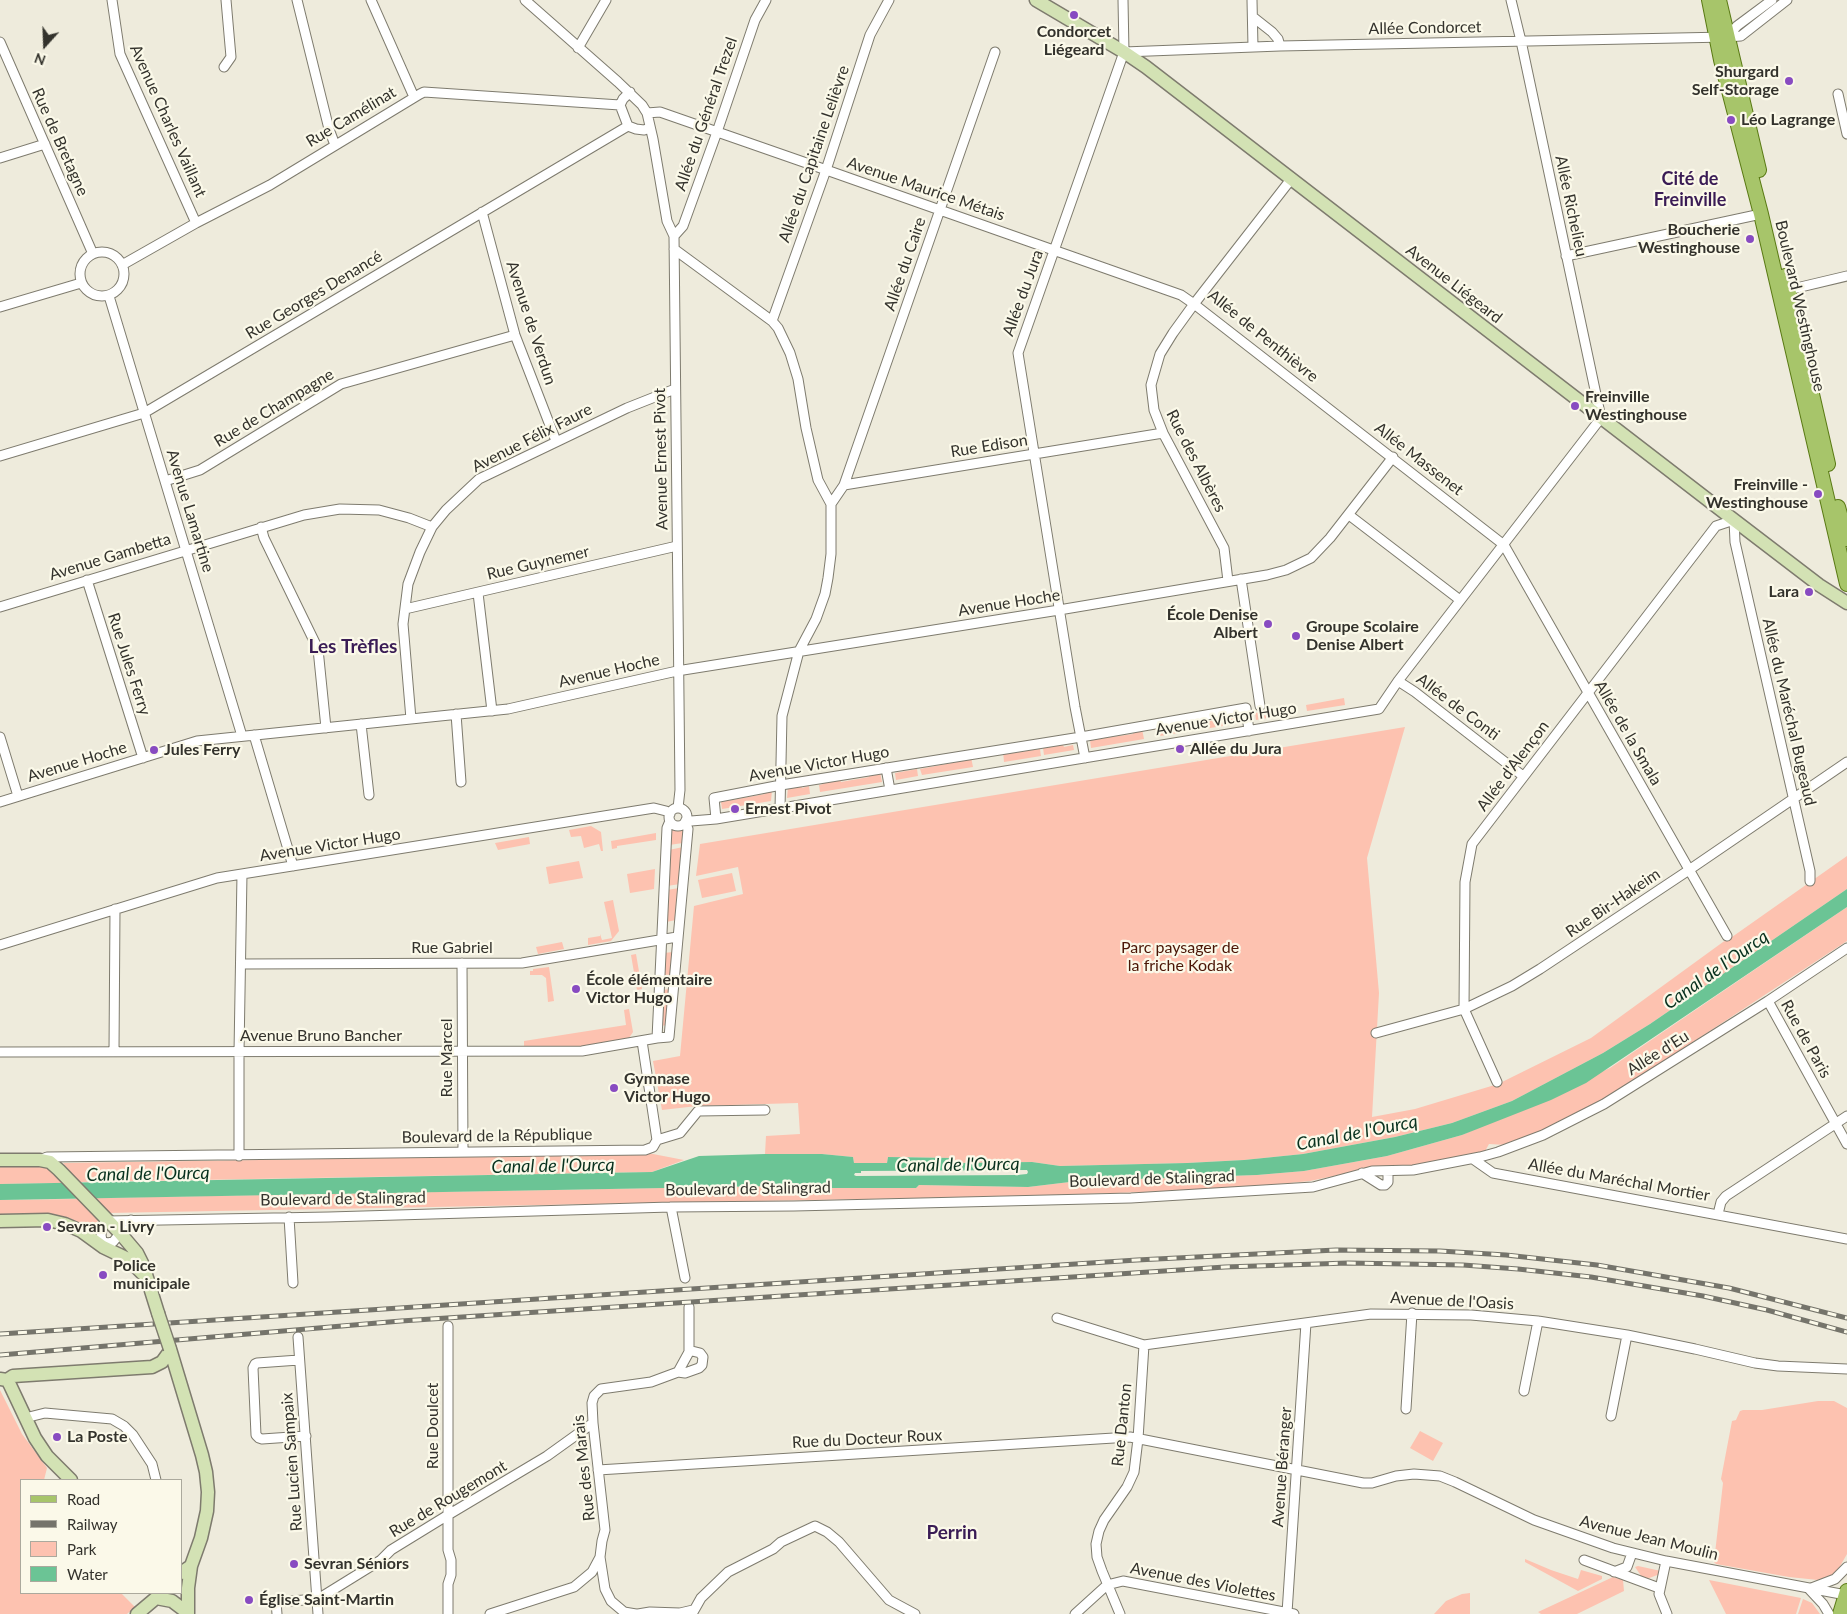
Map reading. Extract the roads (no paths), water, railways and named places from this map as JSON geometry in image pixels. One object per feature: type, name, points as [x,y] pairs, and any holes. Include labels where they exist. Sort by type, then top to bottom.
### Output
[{"type":"main road","points":[[1709,0],[1722,38]]},
{"type":"main road","points":[[1719,0],[1722,38]]},
{"type":"main road","name":"Boulevard Westinghouse","points":[[1722,38],[1847,584]]},
{"type":"main road","name":"Boulevard Westinghouse","points":[[1722,38],[1788,290],[1847,539]]},
{"type":"main road","points":[[1840,1614],[1847,1594]]},
{"type":"street","name":"Avenue Charles Vaillant","points":[[112,0],[120,54],[196,223]]},
{"type":"street","points":[[224,67],[231,57],[226,0]]},
{"type":"street","points":[[297,0],[329,129],[335,144]]},
{"type":"street","points":[[525,0],[630,92],[647,113]]},
{"type":"street","points":[[578,48],[606,0]]},
{"type":"street","name":"Allée du Général Trezel","points":[[674,236],[682,226],[717,132],[755,20],[766,0]]},
{"type":"street","name":"Allée du Capitaine Lelièvre","points":[[772,321],[826,170],[870,36],[889,0]]},
{"type":"street","name":"Avenue Liégeard","points":[[1036,0],[1146,67],[1819,585],[1847,603]]},
{"type":"street","name":"Allée du Jura","points":[[1085,758],[1075,707],[1018,353],[1124,52],[1124,0]]},
{"type":"street","points":[[1252,0],[1253,47]]},
{"type":"street","name":"Allée Richelieu","points":[[1511,0],[1601,418]]},
{"type":"street","points":[[1722,38],[1772,0]]},
{"type":"street","name":"Allée Condorcet","points":[[1124,52],[1280,46],[1722,38],[1741,36],[1787,0]]},
{"type":"street","points":[[372,1],[414,96]]},
{"type":"street","points":[[1253,17],[1272,32],[1278,39],[1280,46]]},
{"type":"street","name":"Rue de Bretagne","points":[[0,42],[93,254]]},
{"type":"street","name":"Allée du Caire","points":[[844,485],[995,52]]},
{"type":"street","name":"Rue Camélinat","points":[[122,266],[196,223],[270,185],[414,96],[424,92],[620,105]]},
{"type":"street","points":[[630,92],[620,105],[628,126],[644,130],[650,128]]},
{"type":"street","points":[[1838,94],[1847,134]]},
{"type":"street","name":"Avenue Maurice Métais","points":[[647,113],[660,112],[1181,295],[1194,304]]},
{"type":"street","name":"Avenue Ernest Pivot","points":[[647,113],[667,221],[674,236],[677,671],[680,790],[673,814]]},
{"type":"street","name":"Rue Georges Denancé","points":[[0,456],[144,413],[628,126]]},
{"type":"street","points":[[0,158],[45,144]]},
{"type":"street","name":"Allée de Penthièvre","points":[[1292,178],[1194,304],[1316,398]]},
{"type":"street","name":"Avenue de Verdun","points":[[482,212],[515,335],[556,441]]},
{"type":"street","points":[[1566,256],[1761,214]]},
{"type":"street","points":[[674,249],[772,321],[783,337],[794,364],[818,480],[831,504],[831,554],[825,594],[816,619],[799,651],[782,716],[780,809]]},
{"type":"street","points":[[98,252],[115,256],[122,266],[124,278],[122,283],[115,293],[110,296],[93,295],[84,288],[81,282],[81,266],[84,261],[98,252]]},
{"type":"street","points":[[1788,290],[1847,276]]},
{"type":"street","points":[[0,307],[81,282]]},
{"type":"street","name":"Avenue Lamartine","points":[[110,296],[242,736]]},
{"type":"street","name":"Rue des Albères","points":[[1194,304],[1160,354],[1151,384],[1154,410],[1163,433],[1224,548],[1228,580]]},
{"type":"street","name":"Rue de Champagne","points":[[165,480],[200,470],[341,384],[515,335]]},
{"type":"street","name":"Avenue Félix Faure","points":[[411,719],[403,624],[408,584],[432,527],[446,510],[479,479],[627,408],[675,389]]},
{"type":"street","name":"Allée Massenet","points":[[1316,398],[1504,545]]},
{"type":"street","name":"Avenue Victor Hugo","points":[[0,945],[217,878],[654,808],[673,814],[677,826],[686,821],[716,819],[780,809],[1379,709],[1398,681],[1601,418]]},
{"type":"street","name":"Rue Edison","points":[[844,485],[1163,433]]},
{"type":"street","name":"Avenue Hoche","points":[[0,802],[197,741],[492,711],[527,705],[677,671],[1059,610],[1286,570],[1311,558],[1330,538],[1393,457]]},
{"type":"street","points":[[831,504],[844,485]]},
{"type":"street","name":"Avenue Gambetta","points":[[0,607],[186,549],[304,515],[340,509],[379,510],[409,518],[432,527]]},
{"type":"street","points":[[1348,515],[1460,600]]},
{"type":"street","name":"Allée d'Alençon","points":[[1497,1082],[1464,1009],[1465,882],[1472,844],[1716,526],[1734,520]]},
{"type":"street","name":"Allée du Maréchal Bugeaud","points":[[1734,520],[1735,542],[1810,871],[1810,881]]},
{"type":"street","points":[[261,527],[264,538],[318,649],[326,728]]},
{"type":"street","name":"Allée de la Smala","points":[[1504,545],[1727,936]]},
{"type":"street","name":"Rue Guynemer","points":[[405,609],[677,546]]},
{"type":"street","points":[[1241,579],[1260,706]]},
{"type":"street","name":"Rue Jules Ferry","points":[[87,580],[143,758]]},
{"type":"street","points":[[478,593],[492,711]]},
{"type":"street","name":"Allée de Conti","points":[[1398,681],[1415,692],[1523,776]]},
{"type":"street","name":"Avenue Victor Hugo","points":[[716,819],[714,798],[781,785],[1081,737],[1246,708],[1249,731]]},
{"type":"street","points":[[456,714],[462,782]]},
{"type":"street","points":[[361,724],[369,795]]},
{"type":"street","points":[[254,735],[293,866]]},
{"type":"street","points":[[0,737],[18,796]]},
{"type":"street","name":"Rue Bir-Hakeim","points":[[1376,1033],[1464,1009],[1512,986],[1689,870],[1847,762]]},
{"type":"street","points":[[886,768],[890,790]]},
{"type":"street","points":[[657,1038],[667,828],[673,814],[685,811],[688,829],[669,1036],[642,1041],[657,1140]]},
{"type":"street","points":[[239,1156],[242,874]]},
{"type":"street","points":[[114,1051],[115,909]]},
{"type":"street","name":"Rue Gabriel","points":[[241,964],[522,963],[677,938]]},
{"type":"street","name":"Allée d'Eu","points":[[1473,1159],[1543,1135],[1604,1104],[1768,1001],[1847,948]]},
{"type":"street","name":"Rue Marcel","points":[[462,964],[463,1152]]},
{"type":"street","name":"Rue de Paris","points":[[1768,1001],[1847,1144]]},
{"type":"street","name":"Avenue Bruno Bancher","points":[[0,1052],[582,1051],[642,1041]]},
{"type":"street","name":"Boulevard de la République","points":[[0,1160],[40,1160],[47,1157],[644,1150],[652,1147],[657,1140],[680,1133],[698,1111],[765,1110]]},
{"type":"street","points":[[1718,1214],[1726,1196],[1847,1116]]},
{"type":"street","points":[[1362,1173],[1413,1170],[1473,1159]]},
{"type":"street","name":"Allée du Maréchal Mortier","points":[[1473,1159],[1493,1173],[1847,1239]]},
{"type":"street","points":[[40,1160],[50,1162],[59,1170],[120,1233],[137,1253],[143,1265],[202,1456],[207,1478],[208,1501],[205,1520],[186,1570],[189,1613]]},
{"type":"street","points":[[1362,1173],[1381,1185],[1385,1185],[1388,1182],[1388,1171]]},
{"type":"street","name":"Boulevard de Stalingrad","points":[[107,1220],[289,1217],[671,1206],[794,1206],[1131,1198],[1313,1187],[1362,1173]]},
{"type":"street","points":[[671,1206],[685,1278]]},
{"type":"street","points":[[289,1217],[293,1283]]},
{"type":"street","points":[[0,1221],[48,1220],[64,1224],[128,1259],[146,1277]]},
{"type":"street","points":[[99,1242],[103,1225],[107,1220]]},
{"type":"street","points":[[99,1242],[113,1242],[131,1220]]},
{"type":"street","points":[[678,1372],[689,1352],[689,1307]]},
{"type":"street","points":[[1406,1409],[1412,1313]]},
{"type":"street","name":"Avenue de l'Oasis","points":[[1057,1318],[1144,1345],[1371,1314],[1412,1313],[1538,1321],[1627,1335],[1754,1363],[1847,1369]]},
{"type":"street","points":[[1524,1391],[1538,1321]]},
{"type":"street","name":"Avenue Béranger","points":[[1287,1614],[1306,1323]]},
{"type":"street","name":"Rue Doulcet","points":[[448,1326],[448,1550],[451,1560],[451,1575],[448,1584],[448,1614]]},
{"type":"street","points":[[1611,1416],[1627,1335]]},
{"type":"street","name":"Rue Lucien Sampaix","points":[[298,1337],[318,1614]]},
{"type":"street","name":"Rue Danton","points":[[1120,1614],[1097,1557],[1096,1544],[1099,1530],[1131,1480],[1135,1464],[1144,1345]]},
{"type":"street","points":[[3,1380],[13,1376],[152,1367],[162,1362],[170,1350]]},
{"type":"street","name":"Rue des Marais","points":[[490,1614],[574,1587],[592,1572],[600,1557],[605,1530],[593,1423],[592,1403],[594,1396],[601,1389],[652,1382],[678,1372],[685,1373],[699,1368],[702,1365],[703,1357],[700,1353],[692,1350],[689,1352]]},
{"type":"street","points":[[299,1360],[255,1364],[253,1368],[256,1435],[262,1439],[306,1436]]},
{"type":"street","points":[[3,1380],[10,1385],[35,1438],[48,1456],[69,1479]]},
{"type":"street","points":[[25,1418],[45,1413],[112,1419],[124,1426],[133,1435],[152,1464],[156,1479]]},
{"type":"street","name":"Rue de Rougemont","points":[[318,1599],[381,1560],[391,1550],[547,1456],[593,1423]]},
{"type":"street","name":"Rue du Docteur Roux","points":[[598,1470],[1130,1437],[1367,1483]]},
{"type":"street","name":"Avenue Jean Moulin","points":[[1367,1483],[1405,1475],[1440,1476],[1534,1520],[1594,1542],[1666,1561],[1810,1589],[1847,1594]]},
{"type":"street","points":[[600,1557],[605,1589],[611,1601],[624,1612],[637,1614],[650,1612],[693,1612],[702,1598],[728,1572],[806,1529],[815,1526],[827,1532],[848,1551],[889,1600],[907,1612],[915,1614]]},
{"type":"street","points":[[1616,1573],[1627,1567],[1632,1553]]},
{"type":"street","points":[[1666,1561],[1659,1588],[1659,1597],[1667,1614]]},
{"type":"street","points":[[1583,1562],[1659,1588]]},
{"type":"street","points":[[1829,1614],[1810,1589],[1835,1579],[1847,1567]]},
{"type":"street","name":"Avenue des Violettes","points":[[1107,1585],[1124,1581],[1294,1614]]},
{"type":"street","points":[[1075,1614],[1107,1585]]},
{"type":"street","points":[[175,1594],[189,1613]]},
{"type":"street","points":[[137,1614],[158,1596],[172,1601],[189,1613]]},
{"type":"street","points":[[277,1614],[276,1602],[318,1599]]},
{"type":"water","name":"Canal de l'Ourcq","points":[[1847,889],[1847,907],[1586,1083],[1551,1100],[1462,1135],[1387,1156],[1304,1171],[1257,1175],[1078,1181],[1028,1187],[919,1185],[916,1188],[833,1188],[775,1186],[0,1200],[0,1184],[652,1172],[699,1156],[822,1154],[853,1157],[854,1163],[887,1163],[888,1157],[953,1158],[958,1163],[1032,1162],[1060,1166],[1187,1163],[1303,1154],[1395,1137],[1452,1123],[1512,1101],[1603,1053],[1650,1024]],"holes":[[[1027,1170],[1027,1174],[1017,1175],[854,1175],[855,1173],[861,1173],[861,1171]]]},
{"type":"railway","points":[[0,1334],[1137,1260],[1336,1250],[1440,1251],[1506,1255],[1597,1265],[1729,1288],[1847,1318]]},
{"type":"railway","points":[[0,1355],[401,1321],[1225,1267],[1348,1263],[1463,1265],[1591,1277],[1703,1296],[1767,1310],[1847,1332]]},
{"type":"place","name":"Condorcet Liégeard","points":[[1074,15]]},
{"type":"place","name":"Shurgard Self-Storage","points":[[1789,81]]},
{"type":"place","name":"Léo Lagrange","points":[[1731,120]]},
{"type":"place","name":"Boucherie Westinghouse","points":[[1750,239]]},
{"type":"place","name":"Freinville Westinghouse","points":[[1575,406]]},
{"type":"place","name":"Freinville - Westinghouse","points":[[1818,494]]},
{"type":"place","name":"Lara","points":[[1809,592]]},
{"type":"place","name":"École Denise Albert","points":[[1268,624]]},
{"type":"place","name":"Groupe Scolaire Denise Albert","points":[[1296,636]]},
{"type":"place","name":"Allée du Jura","points":[[1180,749]]},
{"type":"place","name":"Jules Ferry","points":[[154,750]]},
{"type":"place","name":"Ernest Pivot","points":[[735,809]]},
{"type":"place","name":"École élémentaire Victor Hugo","points":[[576,989]]},
{"type":"place","name":"Gymnase Victor Hugo","points":[[614,1088]]},
{"type":"place","name":"Sevran - Livry","points":[[47,1227]]},
{"type":"place","name":"Police municipale","points":[[103,1275]]},
{"type":"place","name":"La Poste","points":[[57,1437]]},
{"type":"place","name":"Sevran Séniors","points":[[294,1564]]},
{"type":"place","name":"Église Saint-Martin","points":[[249,1600]]},
{"type":"district","name":"Cité de Freinville","points":[[1690,189]]},
{"type":"district","name":"Les Trèfles","points":[[353,647]]},
{"type":"district","name":"Perrin","points":[[952,1533]]},
{"type":"park label","name":"Parc paysager de la friche Kodak","points":[[1180,957]]}]
